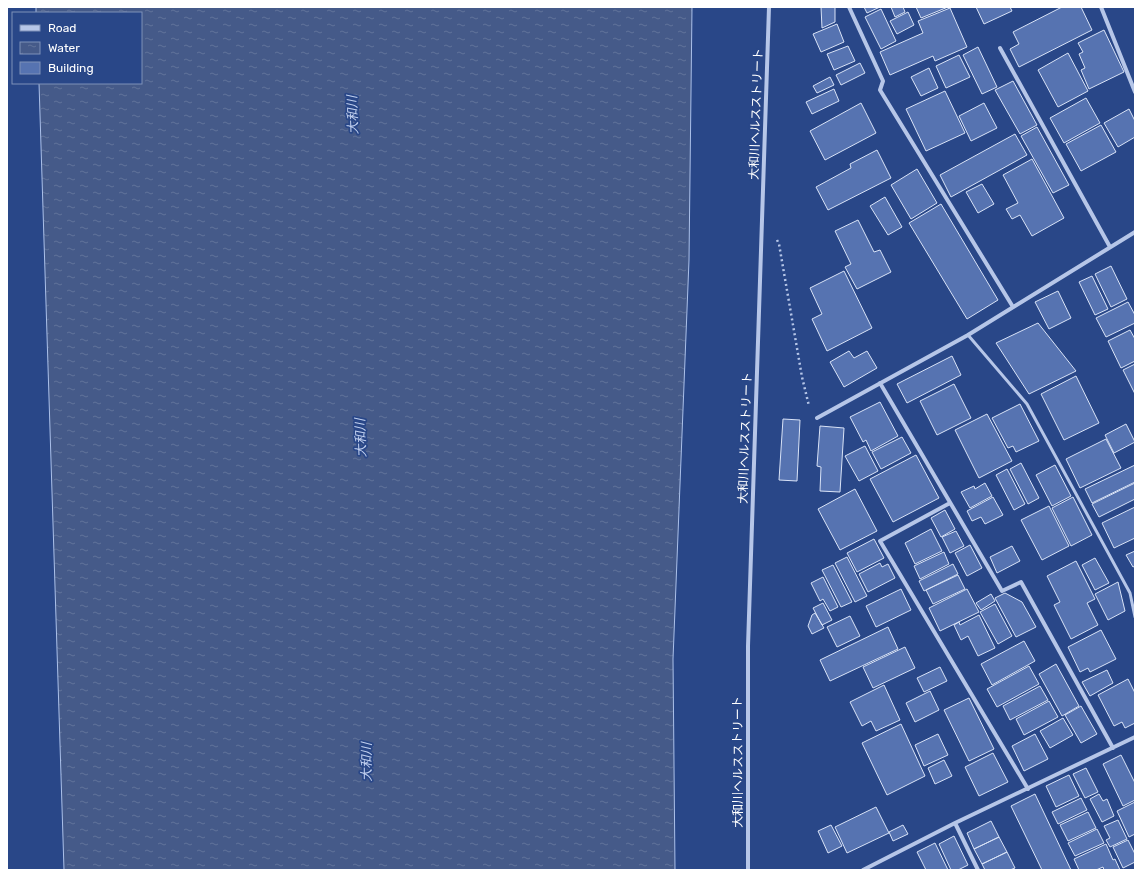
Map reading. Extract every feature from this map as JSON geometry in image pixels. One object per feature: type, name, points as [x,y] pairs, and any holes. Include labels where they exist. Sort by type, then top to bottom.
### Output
[{"type":"street","name":"大和川ヘルスストリート","points":[[748,870],[748,646],[769,7]]},
{"type":"street","points":[[849,7],[883,81],[880,90],[1013,307]]},
{"type":"street","points":[[1102,7],[1135,92]]},
{"type":"street","points":[[1000,48],[1110,247]]},
{"type":"street","points":[[817,418],[968,335],[1135,232]]},
{"type":"street","points":[[880,383],[1002,591],[1021,582],[1113,748]]},
{"type":"street","points":[[950,503],[880,541],[1028,789]]},
{"type":"street","points":[[863,870],[956,823],[1135,737]]},
{"type":"street","points":[[956,823],[978,870]]},
{"type":"lane","points":[[968,335],[1027,404],[1130,593],[1135,617]]},
{"type":"path","points":[[762,216],[779,244],[802,377],[810,410],[817,418]]},
{"type":"water","name":"大和川","points":[[36,7],[692,7],[689,260],[673,659],[675,870],[64,870],[39,84],[142,84],[142,12],[36,12]]},
{"type":"building","points":[[821,7],[835,7],[835,22],[822,28]]},
{"type":"building","points":[[864,7],[880,7],[867,13]]},
{"type":"building","points":[[891,7],[903,7],[905,12],[895,17]]},
{"type":"building","points":[[916,7],[948,7],[921,18]]},
{"type":"building","points":[[976,7],[1010,7],[1012,11],[984,24]]},
{"type":"building","points":[[1062,7],[1081,7],[1092,30],[1019,67],[1010,49],[1019,44],[1013,32]]},
{"type":"building","points":[[950,8],[967,47],[935,61],[933,56],[890,75],[880,52],[923,33],[918,21]]},
{"type":"building","points":[[881,9],[896,41],[881,49],[865,17]]},
{"type":"building","points":[[908,12],[914,25],[897,34],[890,21]]},
{"type":"building","points":[[837,24],[844,42],[821,52],[813,34]]},
{"type":"building","points":[[1104,30],[1124,72],[1089,89],[1081,70],[1085,68],[1079,54],[1083,52],[1078,43]]},
{"type":"building","points":[[848,46],[855,61],[834,70],[827,54]]},
{"type":"building","points":[[978,47],[997,87],[982,94],[963,55]]},
{"type":"building","points":[[1068,53],[1088,91],[1058,107],[1038,70]]},
{"type":"building","points":[[959,55],[970,77],[946,88],[936,66]]},
{"type":"building","points":[[860,63],[865,73],[841,85],[836,75]]},
{"type":"building","points":[[929,68],[938,88],[921,96],[911,77]]},
{"type":"building","points":[[830,77],[834,85],[817,93],[813,86]]},
{"type":"building","points":[[1013,81],[1037,125],[1020,134],[995,90]]},
{"type":"building","points":[[834,89],[839,101],[812,114],[806,102]]},
{"type":"building","points":[[945,91],[965,133],[926,151],[906,109]]},
{"type":"building","points":[[1086,98],[1100,123],[1064,143],[1050,118]]},
{"type":"building","points":[[861,103],[876,133],[825,160],[810,131]]},
{"type":"building","points":[[984,103],[997,128],[971,141],[959,116]]},
{"type":"building","points":[[1129,109],[1135,121],[1135,137],[1118,147],[1104,123]]},
{"type":"building","points":[[1101,125],[1116,152],[1081,171],[1066,144]]},
{"type":"building","points":[[1037,127],[1069,185],[1053,193],[1021,136]]},
{"type":"building","points":[[1015,134],[1027,155],[951,197],[940,175]]},
{"type":"building","points":[[877,150],[891,178],[828,210],[816,187],[851,168],[850,164]]},
{"type":"building","points":[[1032,159],[1064,218],[1032,236],[1020,215],[1012,219],[1006,209],[1018,203],[1003,175]]},
{"type":"building","points":[[917,169],[937,203],[911,219],[891,185]]},
{"type":"building","points":[[982,184],[994,204],[978,213],[966,192]]},
{"type":"building","points":[[885,197],[902,227],[888,235],[870,206]]},
{"type":"building","points":[[941,204],[998,300],[967,319],[909,223]]},
{"type":"building","points":[[858,220],[874,252],[880,250],[891,272],[857,289],[845,267],[851,264],[835,231]]},
{"type":"building","points":[[1111,266],[1127,299],[1111,307],[1095,274]]},
{"type":"building","points":[[844,271],[872,328],[827,351],[812,319],[822,314],[810,288]]},
{"type":"building","points":[[1092,276],[1108,309],[1095,315],[1079,282]]},
{"type":"building","points":[[1058,291],[1071,318],[1049,329],[1035,302]]},
{"type":"building","points":[[1128,302],[1135,315],[1135,323],[1106,337],[1096,318]]},
{"type":"building","points":[[1038,323],[1076,371],[1029,394],[996,343]]},
{"type":"building","points":[[1130,330],[1135,339],[1135,361],[1121,368],[1108,341]]},
{"type":"building","points":[[849,351],[854,358],[867,351],[877,368],[844,387],[830,362]]},
{"type":"building","points":[[952,356],[961,375],[907,403],[897,384]]},
{"type":"building","points":[[1135,364],[1135,394],[1123,370]]},
{"type":"building","points":[[1076,376],[1099,423],[1064,440],[1041,394]]},
{"type":"building","points":[[954,384],[971,418],[937,435],[920,401]]},
{"type":"building","points":[[880,402],[898,436],[871,451],[866,440],[863,442],[850,417]]},
{"type":"building","points":[[1020,404],[1039,441],[1016,452],[1013,446],[1008,448],[992,418]]},
{"type":"building","points":[[987,414],[1012,461],[979,478],[955,430]]},
{"type":"building","points":[[783,419],[800,420],[797,481],[779,480]]},
{"type":"building","points":[[1126,424],[1135,442],[1114,453],[1105,435]]},
{"type":"building","points":[[820,426],[844,428],[840,492],[820,491],[821,467],[817,466]]},
{"type":"building","points":[[902,437],[911,453],[881,469],[872,452]]},
{"type":"building","points":[[1106,439],[1121,468],[1080,488],[1066,459]]},
{"type":"building","points":[[865,446],[878,471],[859,481],[845,456]]},
{"type":"building","points":[[916,455],[939,498],[893,522],[870,479]]},
{"type":"building","points":[[1021,463],[1039,498],[1028,504],[1010,469]]},
{"type":"building","points":[[1055,465],[1071,496],[1052,506],[1036,475]]},
{"type":"building","points":[[1135,465],[1135,482],[1092,503],[1085,489]]},
{"type":"building","points":[[1007,469],[1025,504],[1014,510],[996,475]]},
{"type":"building","points":[[985,483],[992,496],[970,508],[961,492],[974,486],[975,489]]},
{"type":"building","points":[[1135,483],[1135,499],[1099,517],[1092,504]]},
{"type":"building","points":[[855,489],[877,531],[840,550],[818,509]]},
{"type":"building","points":[[993,497],[1003,515],[985,524],[981,517],[972,521],[967,511]]},
{"type":"building","points":[[1073,497],[1092,535],[1071,546],[1052,508]]},
{"type":"building","points":[[1049,506],[1069,546],[1042,560],[1021,520]]},
{"type":"building","points":[[1135,507],[1135,538],[1114,548],[1102,523]]},
{"type":"building","points":[[945,510],[955,529],[941,537],[931,518]]},
{"type":"building","points":[[931,529],[942,551],[915,564],[905,543]]},
{"type":"building","points":[[956,531],[964,546],[950,553],[942,537]]},
{"type":"building","points":[[874,539],[884,558],[857,572],[847,553]]},
{"type":"building","points":[[970,545],[982,568],[967,576],[955,553]]},
{"type":"building","points":[[1012,546],[1020,561],[997,573],[990,557]]},
{"type":"building","points":[[1135,551],[1135,566],[1133,567],[1126,555]]},
{"type":"building","points":[[944,552],[949,564],[920,579],[914,566]]},
{"type":"building","points":[[847,557],[867,596],[855,602],[835,563]]},
{"type":"building","points":[[1095,558],[1109,583],[1095,590],[1082,565]]},
{"type":"building","points":[[1076,561],[1095,599],[1087,603],[1098,625],[1071,639],[1054,605],[1060,602],[1047,576]]},
{"type":"building","points":[[880,563],[882,567],[888,564],[895,578],[868,592],[859,574]]},
{"type":"building","points":[[953,564],[958,574],[924,591],[919,581]]},
{"type":"building","points":[[833,565],[852,602],[841,607],[822,570]]},
{"type":"building","points":[[958,575],[965,589],[933,604],[926,590]]},
{"type":"building","points":[[823,577],[838,607],[830,611],[823,599],[820,601],[811,583]]},
{"type":"building","points":[[1118,582],[1125,611],[1108,620],[1095,594]]},
{"type":"building","points":[[901,589],[911,610],[876,627],[866,606]]},
{"type":"building","points":[[967,589],[979,612],[940,631],[929,608]]},
{"type":"building","points":[[1005,593],[1022,602],[1036,627],[1016,637],[995,598]]},
{"type":"building","points":[[991,594],[995,601],[981,610],[976,603]]},
{"type":"building","points":[[823,603],[832,620],[822,625],[813,608]]},
{"type":"building","points":[[995,604],[1012,636],[998,644],[980,612]]},
{"type":"building","points":[[815,613],[824,628],[812,634],[808,626],[812,615]]},
{"type":"building","points":[[979,615],[995,648],[978,656],[968,636],[961,640],[954,625],[959,622],[960,625]]},
{"type":"building","points":[[850,616],[860,636],[837,647],[827,627]]},
{"type":"building","points":[[888,627],[898,649],[830,681],[820,660]]},
{"type":"building","points":[[1101,630],[1116,659],[1090,672],[1088,668],[1080,672],[1068,647]]},
{"type":"building","points":[[1024,641],[1035,661],[992,685],[981,664]]},
{"type":"building","points":[[905,647],[915,668],[873,688],[863,667]]},
{"type":"building","points":[[1056,664],[1079,706],[1062,716],[1039,674]]},
{"type":"building","points":[[1029,666],[1039,684],[997,707],[987,689]]},
{"type":"building","points":[[940,667],[947,681],[924,692],[917,678]]},
{"type":"building","points":[[1107,670],[1113,683],[1090,696],[1082,682]]},
{"type":"building","points":[[1128,679],[1135,693],[1135,723],[1125,728],[1122,722],[1114,726],[1098,695]]},
{"type":"building","points":[[884,685],[900,720],[876,731],[871,721],[862,726],[850,702]]},
{"type":"building","points":[[1040,686],[1048,700],[1010,720],[1003,706]]},
{"type":"building","points":[[930,691],[939,710],[915,722],[906,703]]},
{"type":"building","points":[[969,698],[994,749],[969,761],[944,710]]},
{"type":"building","points":[[1049,701],[1058,717],[1024,735],[1016,719]]},
{"type":"building","points":[[1081,706],[1097,734],[1081,743],[1065,715]]},
{"type":"building","points":[[1063,718],[1073,735],[1050,748],[1040,731]]},
{"type":"building","points":[[901,724],[925,776],[887,795],[862,743]]},
{"type":"building","points":[[938,734],[948,755],[924,766],[915,745]]},
{"type":"building","points":[[1035,734],[1048,759],[1024,771],[1012,746]]},
{"type":"building","points":[[993,753],[1008,782],[979,796],[965,767]]},
{"type":"building","points":[[1121,755],[1135,783],[1135,800],[1123,806],[1103,764]]},
{"type":"building","points":[[944,760],[952,776],[935,784],[928,768]]},
{"type":"building","points":[[1086,768],[1098,792],[1085,798],[1073,774]]},
{"type":"building","points":[[1069,775],[1079,796],[1056,807],[1046,786]]},
{"type":"building","points":[[1035,794],[1071,870],[1042,870],[1011,806]]},
{"type":"building","points":[[1099,794],[1103,801],[1107,799],[1114,816],[1102,822],[1090,799]]},
{"type":"building","points":[[1081,798],[1087,810],[1058,824],[1052,812]]},
{"type":"building","points":[[1135,802],[1135,834],[1129,837],[1117,811]]},
{"type":"building","points":[[876,807],[889,833],[847,853],[835,827]]},
{"type":"building","points":[[1088,812],[1096,828],[1068,841],[1060,825]]},
{"type":"building","points":[[1118,820],[1127,839],[1110,847],[1106,840],[1110,838],[1104,826]]},
{"type":"building","points":[[991,821],[999,837],[974,849],[967,833]]},
{"type":"building","points":[[831,825],[842,846],[828,853],[818,831]]},
{"type":"building","points":[[903,825],[908,834],[893,841],[889,832]]},
{"type":"building","points":[[1097,829],[1104,843],[1075,856],[1068,843]]},
{"type":"building","points":[[954,836],[968,865],[958,870],[951,870],[939,844]]},
{"type":"building","points":[[999,837],[1007,852],[982,864],[974,849]]},
{"type":"building","points":[[1128,840],[1135,854],[1135,862],[1123,868],[1113,847]]},
{"type":"building","points":[[935,843],[948,870],[926,870],[917,852]]},
{"type":"building","points":[[1106,844],[1113,860],[1115,859],[1120,870],[1104,870],[1103,867],[1096,870],[1079,870],[1074,859]]},
{"type":"building","points":[[1007,852],[1015,868],[1010,870],[985,870],[982,864]]}]
